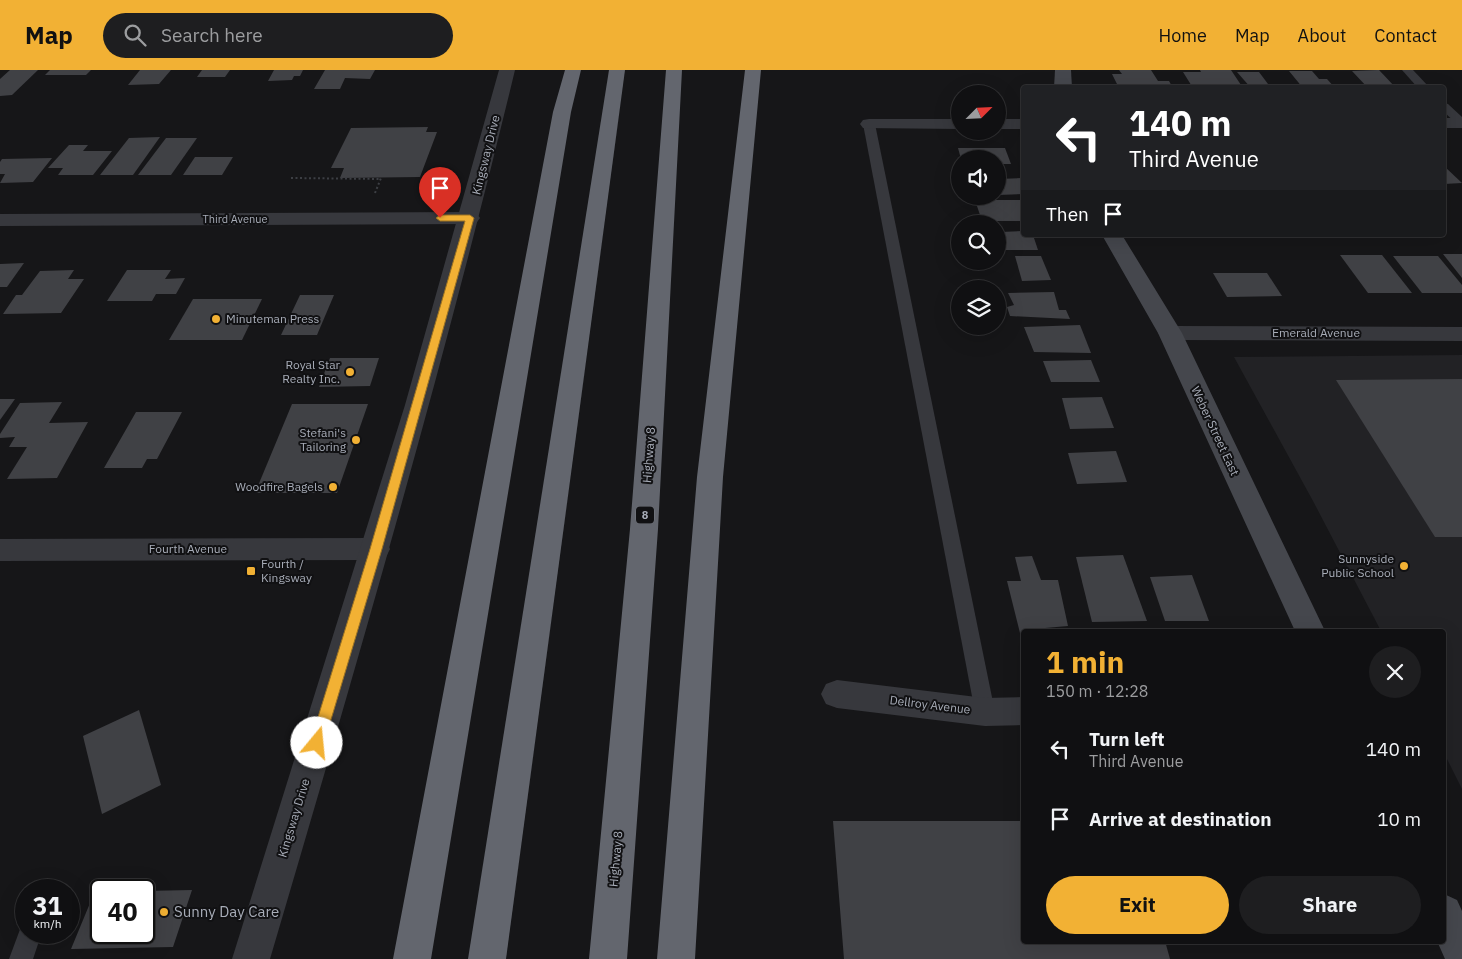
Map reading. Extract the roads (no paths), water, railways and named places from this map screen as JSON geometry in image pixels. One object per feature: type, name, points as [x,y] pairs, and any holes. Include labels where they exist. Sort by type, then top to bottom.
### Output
[{"type":"highway","points":[[562,70],[562,112]]},
{"type":"highway","points":[[412,959],[562,112],[573,70]]},
{"type":"highway","points":[[486,959],[617,70]]},
{"type":"highway","name":"Highway 8","points":[[608,959],[644,529],[674,70]]},
{"type":"highway","points":[[676,959],[710,477],[753,70]]},
{"type":"main road","points":[[1063,70],[1063,85]]},
{"type":"main road","name":"Weber Street East","points":[[1113,237],[1170,333],[1309,629]]},
{"type":"main road","points":[[1446,918],[1462,954]]},
{"type":"street","name":"Kingsway Drive","points":[[251,959],[376,549],[470,218],[507,70]]},
{"type":"street","points":[[1446,123],[1462,123]]},
{"type":"street","points":[[869,124],[951,124]]},
{"type":"street","points":[[1006,124],[1021,124]]},
{"type":"street","name":"Third Avenue","points":[[0,220],[470,218]]},
{"type":"street","name":"Emerald Avenue","points":[[1170,333],[1462,334]]},
{"type":"street","name":"Fourth Avenue","points":[[0,550],[376,549]]},
{"type":"street","name":"Dellroy Avenue","points":[[837,694],[985,712],[1021,711]]},
{"type":"lane","points":[[1407,70],[1422,85]]},
{"type":"lane","points":[[1446,108],[1462,123]]},
{"type":"lane","points":[[869,124],[985,712]]},
{"type":"lane","points":[[21,959],[26,944]]},
{"type":"place","name":"Minuteman Press","points":[[216,319]]},
{"type":"place","name":"Royal Star Realty Inc.","points":[[350,372]]},
{"type":"place","name":"Stefani's Tailoring","points":[[356,440]]},
{"type":"place","name":"Woodfire Bagels","points":[[333,487]]},
{"type":"place","name":"Sunnyside Public School","points":[[1404,566]]},
{"type":"place","name":"Fourth / Kingsway","points":[[251,571]]},
{"type":"place","name":"Sunny Day Care","points":[[164,912]]}]
